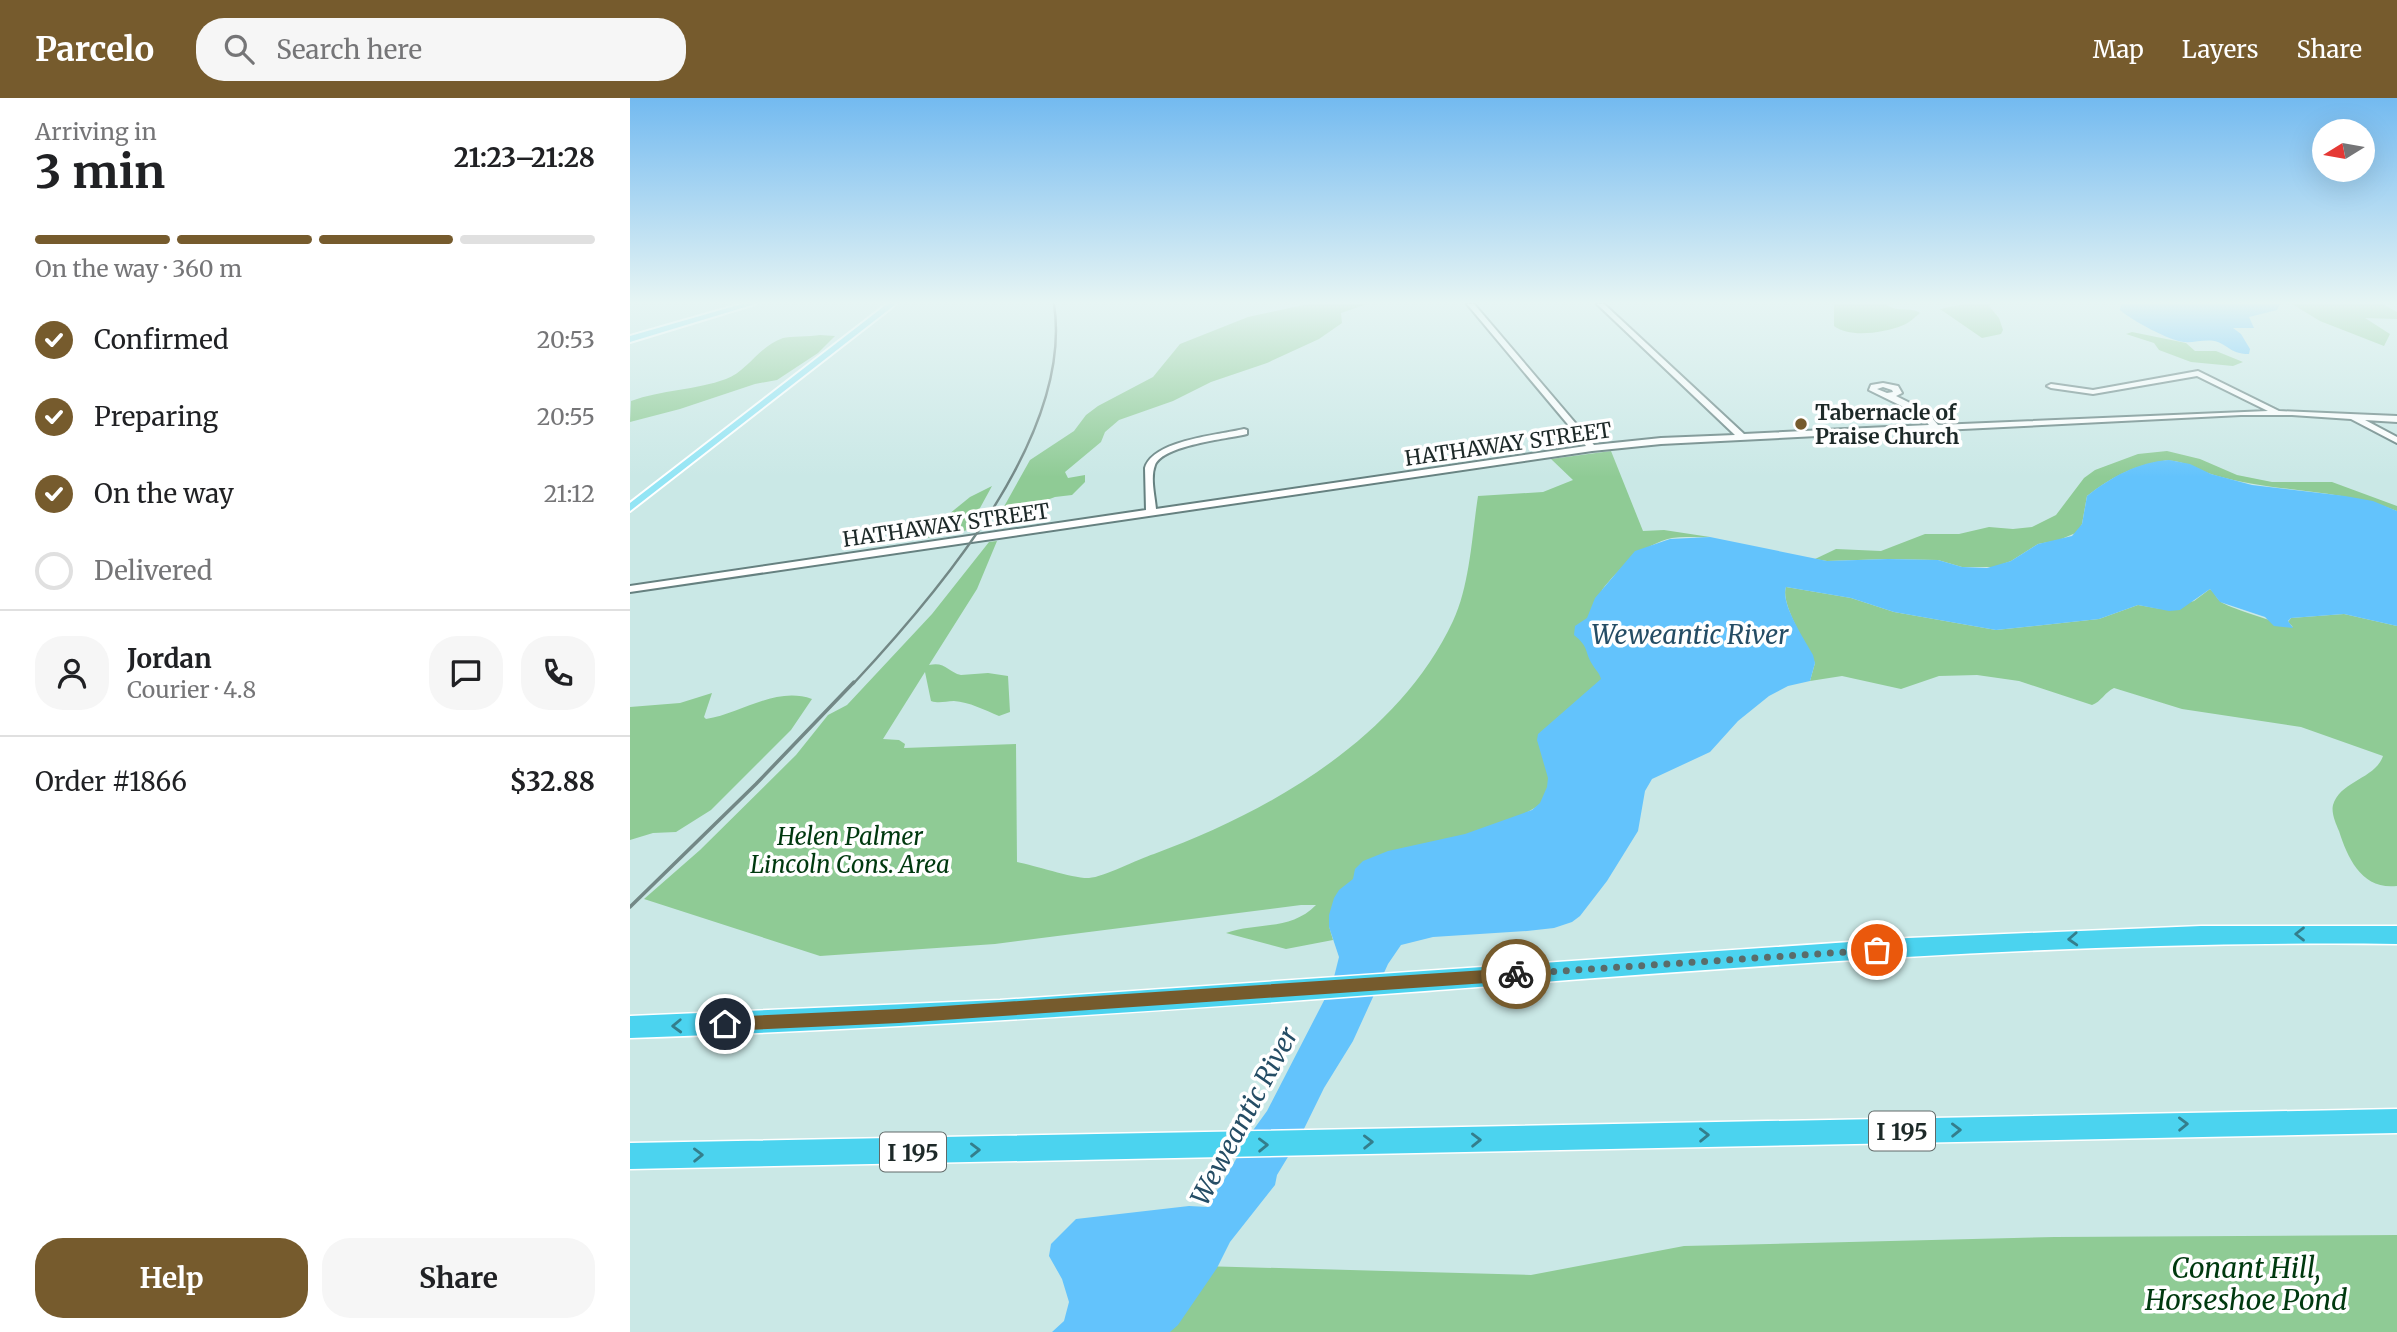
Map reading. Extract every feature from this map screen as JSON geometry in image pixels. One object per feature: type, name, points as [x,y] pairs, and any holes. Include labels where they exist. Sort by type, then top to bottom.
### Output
[{"type":"highway","points":[[630,1027],[899,1016],[1943,945],[2144,935],[2397,935]]},
{"type":"highway","name":"I 195","points":[[630,1156],[2397,1121]]},
{"type":"main road","points":[[630,508],[818,362]]},
{"type":"street","points":[[1519,362],[1592,448]]},
{"type":"street","points":[[1661,362],[1742,437]]},
{"type":"street","points":[[2051,386],[2093,392],[2197,373],[2278,412]]},
{"type":"street","points":[[1890,396],[1923,413],[1938,430]]},
{"type":"street","name":"HATHAWAY STREET","points":[[630,589],[1592,448],[1742,437],[1938,430],[2041,422],[2278,412],[2397,419]]},
{"type":"street","points":[[2353,416],[2397,440]]},
{"type":"street","points":[[1151,513],[1150,466],[1157,456],[1174,448],[1244,432]]},
{"type":"green space","points":[[750,362],[805,362],[777,380],[755,384],[680,409],[630,422],[631,401],[654,394],[703,386],[726,379]]},
{"type":"green space","points":[[1166,362],[1270,362],[1211,382],[1173,401],[1119,420],[1105,432],[1101,442],[1065,472],[1068,478],[1085,475],[1085,482],[1072,495],[1055,497],[1020,510],[1001,512],[1030,460],[1074,431],[1086,415],[1098,406],[1153,377]]},
{"type":"green space","points":[[2190,362],[2243,362],[2233,366]]},
{"type":"green space","name":"Helen Palmer Lincoln Cons. Area","points":[[1611,451],[1643,531],[1664,530],[1710,537],[1682,537],[1662,541],[1642,551],[1624,565],[1602,590],[1637,594],[1559,794],[1329,926],[1333,940],[1286,949],[1226,933],[1296,919],[1316,905],[1301,905],[995,944],[820,956],[644,899],[700,850],[796,755],[828,715],[847,705],[932,614],[989,542],[997,541],[977,589],[929,665],[943,666],[961,675],[988,673],[1008,676],[1010,712],[999,716],[965,703],[931,701],[925,672],[883,739],[899,740],[905,744],[904,748],[1016,744],[1017,862],[1089,878],[1112,871],[1242,816],[1327,765],[1365,735],[1400,701],[1429,663],[1453,621],[1467,576],[1478,496],[1543,492],[1573,480],[1551,459]]},
{"type":"green space","points":[[2167,451],[2200,459],[2237,475],[2272,482],[2332,482],[2397,506],[2397,511],[2352,498],[2237,481],[2183,463],[2163,461],[2123,473],[2087,496],[2078,532],[2059,540],[2038,544],[2011,561],[1995,567],[1962,567],[1938,560],[1815,559],[1836,549],[1881,551],[1925,534],[1959,534],[1989,527],[2032,527],[2056,515],[2084,478],[2095,470],[2138,454]]},
{"type":"green space","points":[[992,486],[968,530],[927,538],[922,536],[970,497]]},
{"type":"green space","points":[[1786,587],[1851,598],[1894,612],[1996,630],[2099,619],[2138,605],[2161,609],[2194,601],[2210,589],[2225,604],[2293,627],[2288,622],[2291,618],[2344,614],[2397,626],[2397,886],[2374,883],[2358,870],[2347,852],[2333,811],[2333,805],[2343,790],[2373,770],[2383,756],[2301,727],[2182,709],[2114,688],[2092,705],[2019,681],[1977,675],[1939,676],[1901,689],[1842,676],[1810,681],[1815,663],[1790,614]]},
{"type":"green space","points":[[712,693],[704,717],[706,719],[771,698],[798,696],[812,699],[791,730],[711,810],[676,832],[653,833],[630,840],[630,707],[680,703]]},
{"type":"green space","name":"Conant Hill, Horseshoe Pond","points":[[2397,1235],[2397,1332],[1088,1332],[1094,1263],[1531,1275],[1684,1246],[2055,1237]]},
{"type":"water","name":"Weweantic River","points":[[2169,460],[2190,464],[2211,474],[2252,485],[2373,501],[2397,511],[2397,626],[2344,614],[2291,618],[2288,621],[2293,628],[2274,626],[2265,617],[2220,602],[2210,589],[2180,610],[2169,611],[2138,605],[2099,619],[1996,630],[1894,612],[1851,598],[1786,587],[1790,612],[1813,655],[1815,663],[1810,681],[1788,686],[1769,696],[1738,721],[1710,752],[1652,779],[1645,791],[1638,831],[1607,881],[1580,916],[1572,922],[1554,928],[1527,931],[1433,937],[1401,945],[1388,964],[1353,1041],[1277,1175],[1275,1185],[1230,1242],[1217,1268],[1178,1325],[1170,1332],[1052,1332],[1064,1321],[1069,1302],[1062,1279],[1049,1256],[1051,1244],[1076,1219],[1189,1206],[1208,1207],[1213,1194],[1267,1111],[1332,985],[1339,957],[1329,927],[1329,915],[1334,898],[1339,890],[1353,879],[1355,869],[1363,861],[1388,851],[1465,834],[1532,810],[1540,803],[1548,778],[1537,740],[1538,734],[1601,679],[1584,646],[1574,635],[1575,626],[1587,618],[1595,598],[1635,551],[1670,539],[1710,537],[1827,561],[1938,560],[1962,567],[1987,568],[2011,561],[2038,544],[2072,536],[2082,524],[2087,496],[2125,472],[2146,464]]},
{"type":"railway","points":[[853,684],[923,605],[959,559],[992,509],[1021,458],[1043,406],[1053,362]]},
{"type":"railway","points":[[630,907],[756,784],[854,682]]},
{"type":"way so far","points":[[1516,974],[1877,950]]},
{"type":"place","name":"Tabernacle of Praise Church","points":[[1801,424]]},
{"type":"route","points":[[725,1024],[899,1016],[1516,974]]}]
